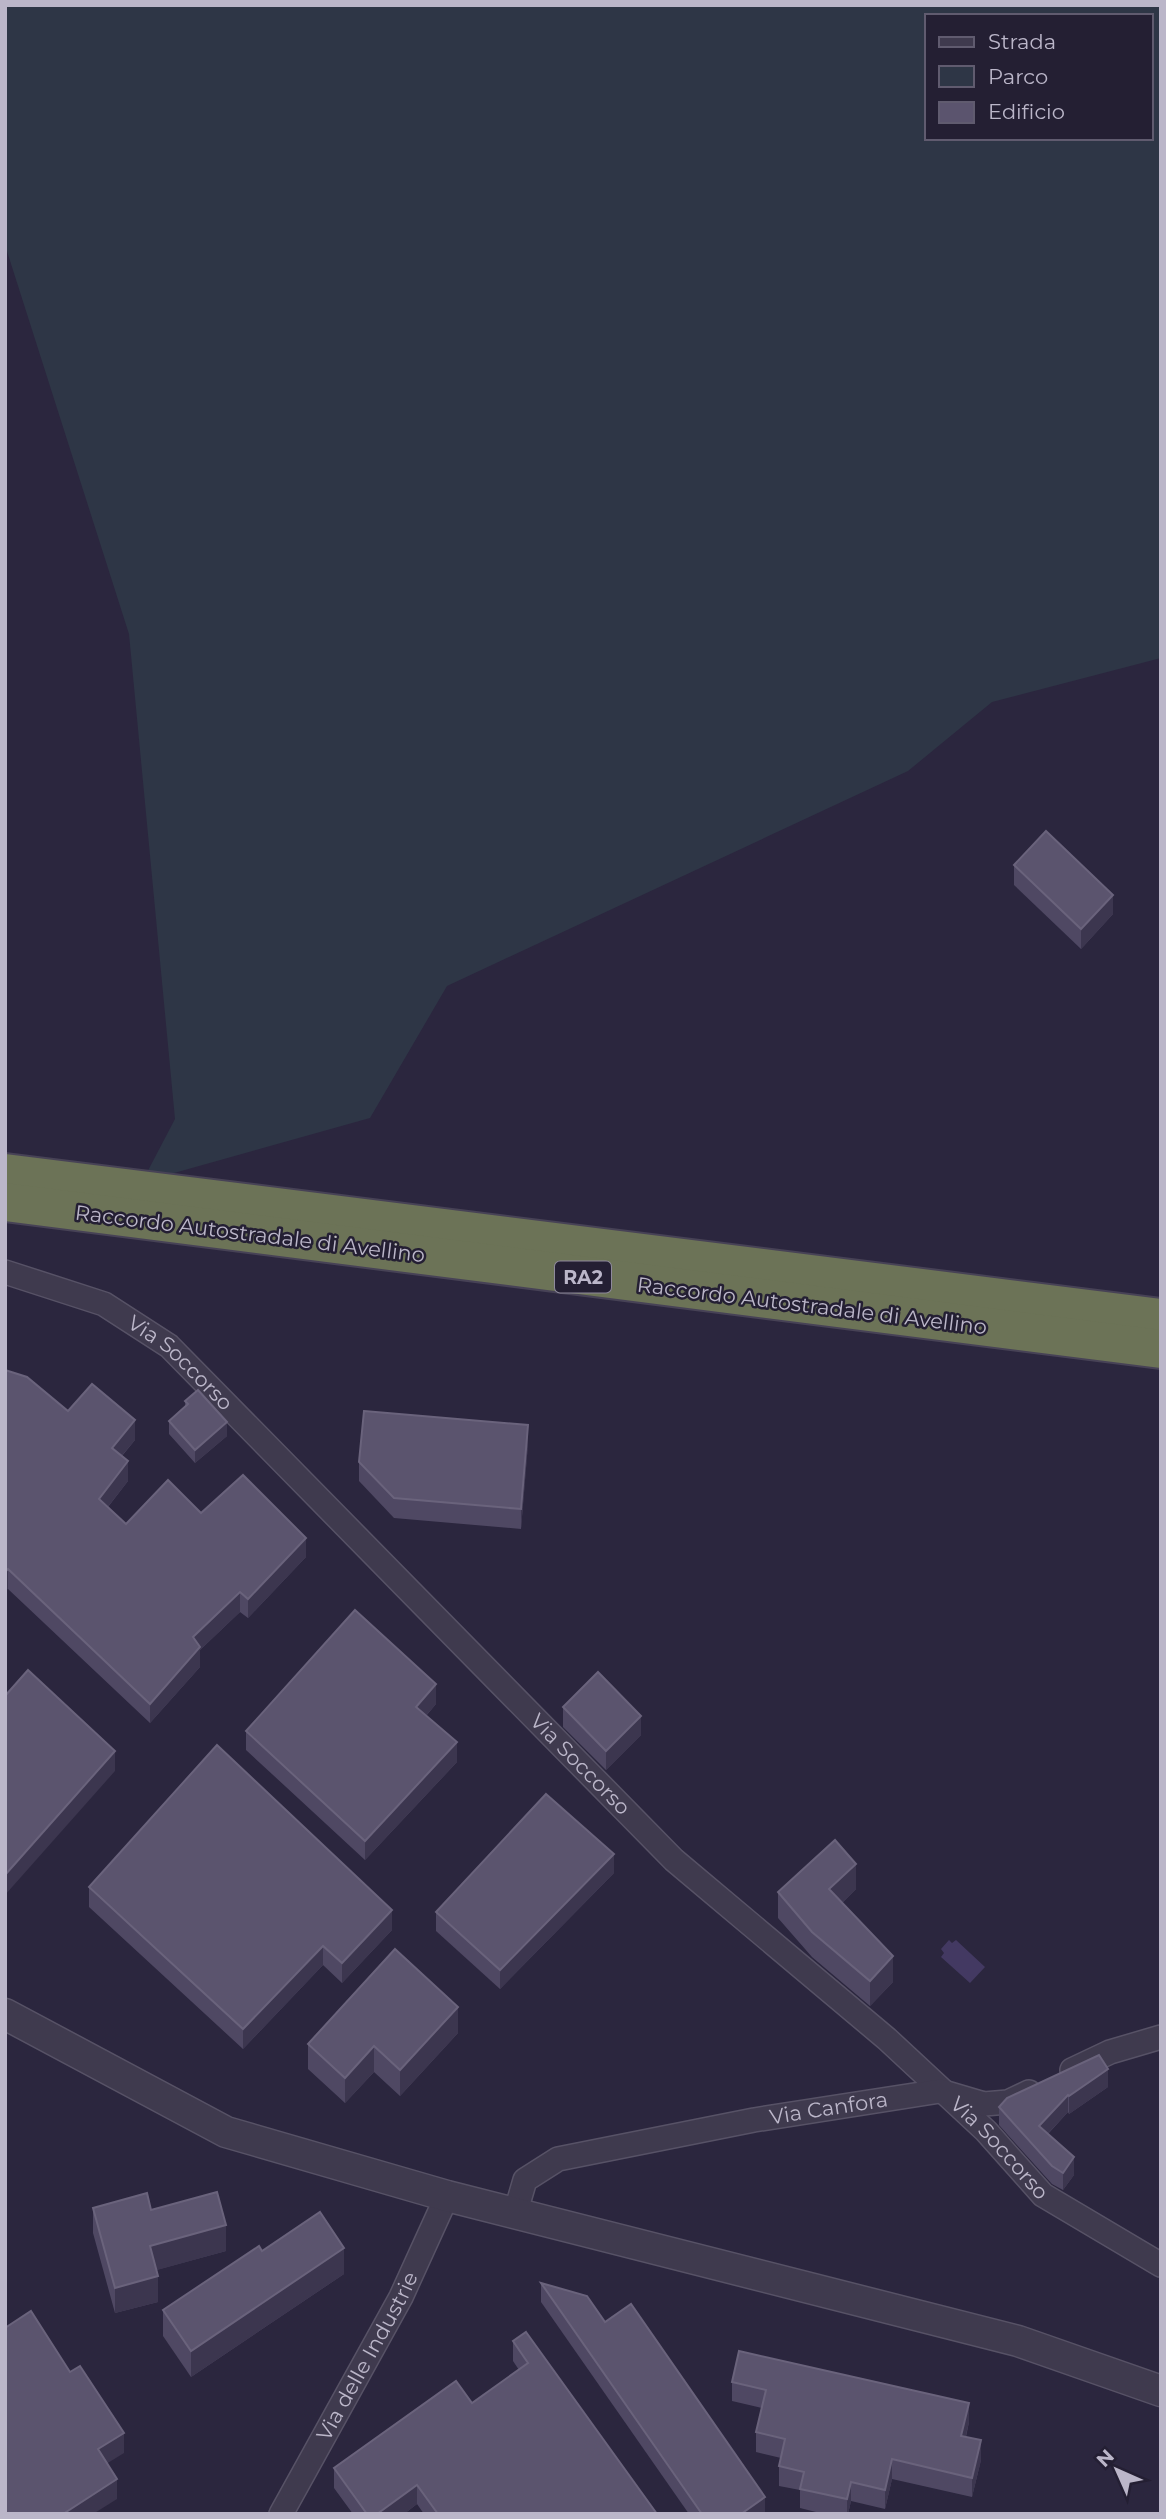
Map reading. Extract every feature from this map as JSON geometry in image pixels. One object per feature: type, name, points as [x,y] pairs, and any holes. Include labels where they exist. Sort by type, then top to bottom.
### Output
[{"type":"highway","name":"Raccordo Autostradale di Avellino","points":[[5,1173],[1161,1318]]},
{"type":"highway","name":"Raccordo Autostradale di Avellino","points":[[5,1202],[1161,1349]]},
{"type":"street","name":"Via Soccorso","points":[[5,1272],[104,1304],[169,1346],[674,1860],[887,2039],[986,2131],[1043,2196],[1119,2238],[1161,2265]]},
{"type":"street","points":[[5,2014],[226,2132],[515,2214],[1018,2341],[1161,2391]]},
{"type":"street","name":"Via Canfora","points":[[515,2214],[525,2180],[558,2159],[754,2120],[940,2091],[984,2104],[1009,2102],[1110,2052],[1161,2037]]},
{"type":"street","name":"Via delle Industrie","points":[[281,2514],[401,2297],[447,2196]]},
{"type":"green space","points":[[5,5],[1161,5],[1161,658],[992,702],[908,771],[447,986],[370,1118],[142,1182],[175,1119],[129,634],[5,245]]},
{"type":"shaded area","points":[[949,1940],[952,1943],[956,1940],[985,1967],[970,1983],[941,1957],[944,1953],[941,1949]]},
{"type":"building","points":[[1046,831],[1113,895],[1081,929],[1014,865]]},
{"type":"building","points":[[5,1370],[27,1377],[68,1411],[92,1384],[135,1420],[112,1448],[128,1461],[99,1499],[126,1524],[168,1480],[201,1513],[243,1475],[306,1538],[248,1599],[240,1592],[193,1637],[200,1647],[150,1704],[8,1569],[5,1572]]},
{"type":"building","points":[[198,1390],[227,1422],[195,1450],[169,1421],[188,1404],[185,1401]]},
{"type":"building","points":[[364,1411],[528,1425],[521,1509],[394,1498],[359,1462]]},
{"type":"building","points":[[355,1610],[436,1684],[416,1707],[457,1742],[365,1841],[246,1731]]},
{"type":"building","points":[[28,1670],[115,1751],[5,1875],[5,1696]]},
{"type":"building","points":[[598,1672],[641,1716],[606,1751],[563,1707]]},
{"type":"building","points":[[217,1745],[392,1910],[342,1963],[323,1946],[243,2029],[89,1887]]},
{"type":"building","points":[[546,1794],[614,1854],[500,1970],[436,1912]]},
{"type":"building","points":[[835,1840],[856,1864],[829,1889],[893,1956],[870,1981],[812,1932],[778,1892]]},
{"type":"building","points":[[395,1949],[458,2007],[400,2070],[374,2046],[345,2078],[308,2044]]},
{"type":"building","points":[[1099,2055],[1108,2069],[1068,2095],[1039,2126],[1074,2157],[1063,2173],[1052,2166],[999,2107],[1007,2098]]},
{"type":"building","points":[[217,2192],[226,2225],[150,2246],[158,2276],[115,2288],[93,2208],[147,2193],[151,2210]]},
{"type":"building","points":[[320,2212],[344,2248],[191,2351],[163,2310],[259,2246],[262,2251]]},
{"type":"building","points":[[541,2283],[587,2296],[605,2322],[631,2304],[765,2497],[741,2514],[702,2514]]},
{"type":"building","points":[[31,2311],[70,2372],[80,2366],[124,2433],[98,2449],[117,2479],[63,2514],[5,2514],[5,2328]]},
{"type":"building","points":[[526,2332],[657,2514],[438,2514],[417,2485],[377,2514],[367,2514],[334,2468],[456,2381],[472,2403],[528,2363],[513,2341]]},
{"type":"building","points":[[739,2351],[969,2403],[961,2436],[981,2440],[972,2478],[892,2459],[885,2490],[851,2482],[847,2499],[800,2489],[804,2472],[779,2466],[785,2439],[756,2432],[766,2390],[732,2382]]}]
